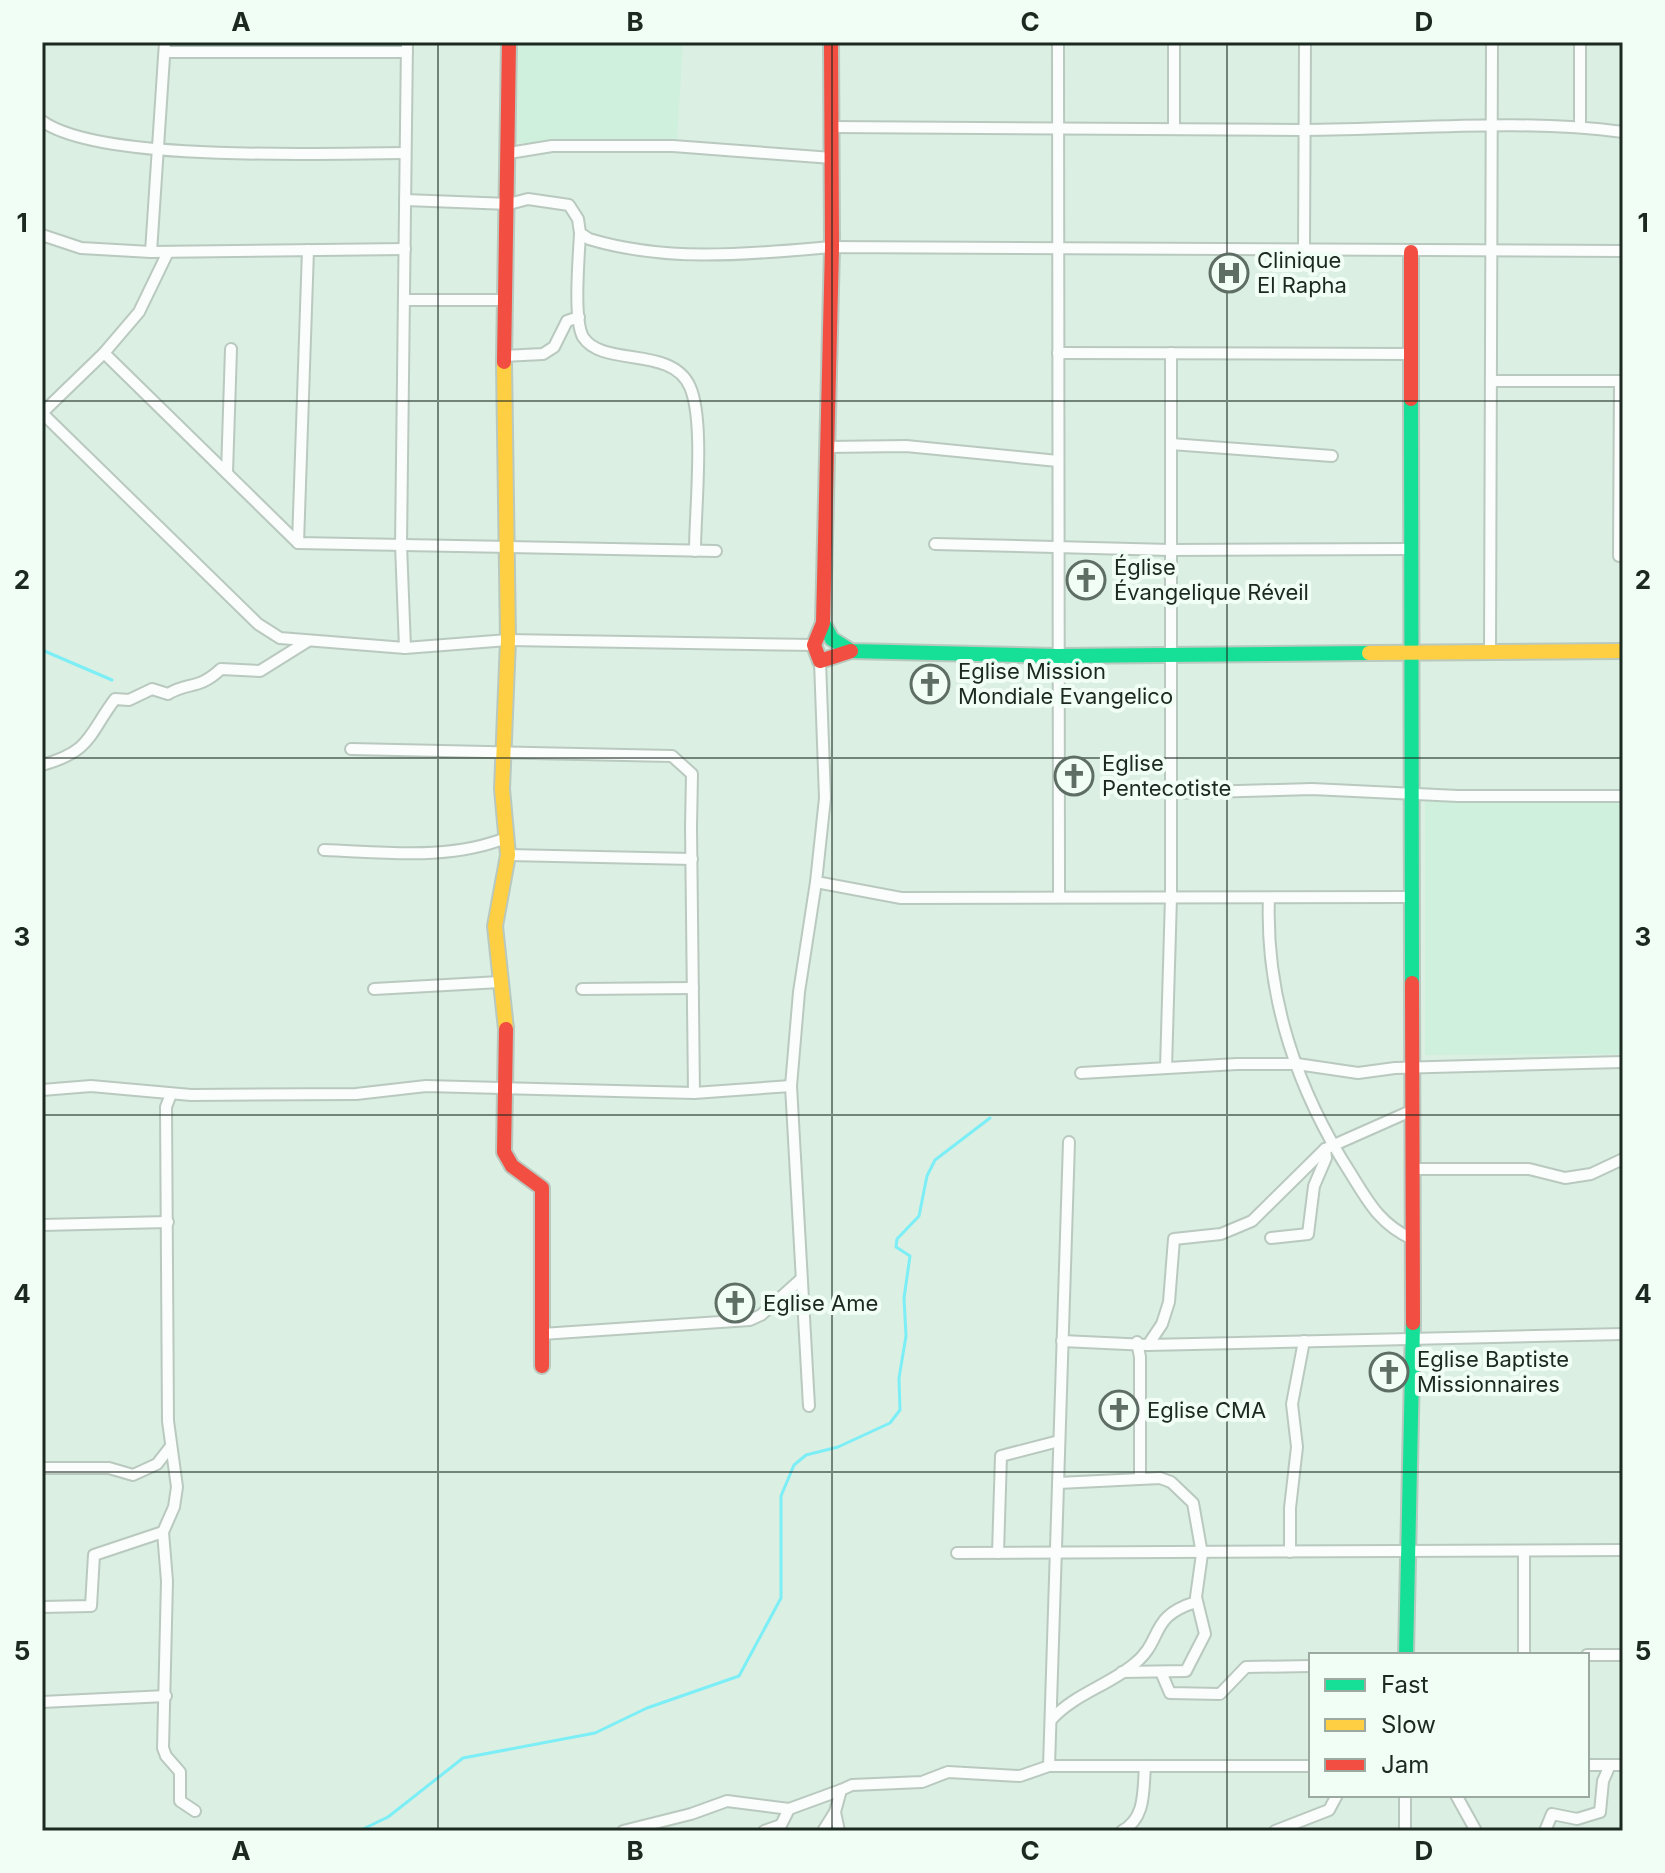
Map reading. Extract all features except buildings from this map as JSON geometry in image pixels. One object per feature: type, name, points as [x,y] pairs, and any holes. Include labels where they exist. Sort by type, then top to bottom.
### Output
[{"type":"street","points":[[509,42],[509,204],[503,300],[504,547],[508,640],[502,789],[508,855],[495,926],[506,1032],[502,1091],[504,1152],[509,1166],[520,1175],[535,1179],[542,1188],[542,1366]]},
{"type":"street","points":[[809,1406],[791,1086],[799,992],[825,798],[820,661],[814,645],[823,623],[832,247],[831,42]]},
{"type":"street","points":[[1058,42],[1059,895]]},
{"type":"street","points":[[1174,42],[1174,128]]},
{"type":"street","points":[[1304,250],[1305,42]]},
{"type":"street","points":[[1490,652],[1492,42]]},
{"type":"street","points":[[1580,42],[1580,126]]},
{"type":"street","points":[[151,252],[165,47],[407,47],[401,545],[405,648]]},
{"type":"street","points":[[42,121],[88,141],[160,148],[405,153]]},
{"type":"street","points":[[832,127],[1303,130],[1492,123],[1580,126],[1623,132]]},
{"type":"street","points":[[509,153],[552,146],[673,146],[832,158]]},
{"type":"street","points":[[405,200],[509,204],[528,199],[569,205],[578,219],[580,233],[579,317],[583,336],[595,347],[671,367],[690,387],[696,411],[695,551]]},
{"type":"street","points":[[580,233],[607,245],[658,255],[737,255],[832,247],[1623,251]]},
{"type":"street","points":[[42,235],[81,248],[151,252],[405,249]]},
{"type":"street","points":[[298,543],[308,250]]},
{"type":"street","points":[[168,252],[139,312],[104,353],[42,413],[258,624],[280,638],[405,648],[508,640],[814,645]]},
{"type":"street","points":[[1406,1653],[1413,1339],[1411,252]]},
{"type":"street","points":[[404,300],[503,300]]},
{"type":"street","points":[[503,356],[543,354],[554,347],[567,321],[579,317]]},
{"type":"street","points":[[227,473],[231,349]]},
{"type":"street","points":[[104,353],[298,543],[716,551]]},
{"type":"street","points":[[1058,353],[1410,354]]},
{"type":"street","points":[[1166,1068],[1171,897],[1171,353]]},
{"type":"street","points":[[1491,381],[1622,381],[1619,556]]},
{"type":"street","points":[[1171,444],[1332,456]]},
{"type":"street","points":[[827,447],[906,446],[1058,461]]},
{"type":"street","points":[[935,544],[1057,549],[1410,549]]},
{"type":"street","points":[[823,623],[832,639],[851,651]]},
{"type":"street","points":[[42,765],[68,757],[87,744],[115,699],[129,700],[152,689],[168,694],[176,689],[205,684],[221,669],[260,671],[308,641]]},
{"type":"street","points":[[820,661],[851,651],[1057,656],[1623,651]]},
{"type":"street","points":[[351,749],[618,753],[672,756],[679,760],[692,774],[694,783],[694,1093]]},
{"type":"street","points":[[1170,793],[1312,789],[1483,797],[1623,796]]},
{"type":"street","points":[[324,850],[363,854],[418,853],[484,845],[508,837]]},
{"type":"street","points":[[508,855],[692,859]]},
{"type":"street","points":[[816,882],[901,898],[1059,895],[1412,897]]},
{"type":"street","points":[[1269,898],[1274,985],[1308,1100],[1329,1147],[1375,1214],[1412,1239]]},
{"type":"street","points":[[374,989],[500,982]]},
{"type":"street","points":[[582,989],[693,988]]},
{"type":"street","points":[[1081,1073],[1297,1064],[1358,1073],[1623,1062]]},
{"type":"street","points":[[42,1090],[91,1086],[171,1094],[356,1094],[426,1086],[502,1091],[694,1093],[791,1086]]},
{"type":"street","points":[[171,1094],[166,1107],[171,1446],[177,1487],[174,1507],[163,1532],[167,1581],[164,1752],[180,1772],[180,1801],[195,1811]]},
{"type":"street","points":[[1140,1479],[1140,1357],[1142,1344],[1162,1324],[1169,1302],[1174,1239],[1221,1234],[1252,1221],[1329,1147],[1413,1110]]},
{"type":"street","points":[[1049,1766],[1069,1142]]},
{"type":"street","points":[[1271,1238],[1305,1236],[1310,1231],[1314,1186],[1329,1147]]},
{"type":"street","points":[[1412,1169],[1529,1169],[1565,1178],[1591,1174],[1623,1159]]},
{"type":"street","points":[[42,1225],[168,1222]]},
{"type":"street","points":[[542,1334],[750,1320],[761,1315],[800,1280]]},
{"type":"street","points":[[1062,1341],[1142,1344],[1623,1334]]},
{"type":"street","points":[[1290,1552],[1290,1508],[1297,1447],[1292,1404],[1304,1341]]},
{"type":"street","points":[[998,1553],[997,1474],[1001,1456],[1059,1441]]},
{"type":"street","points":[[42,1468],[109,1468],[133,1475],[157,1464],[171,1446]]},
{"type":"street","points":[[1058,1483],[1167,1480],[1187,1496],[1195,1513],[1203,1566],[1196,1602],[1205,1634],[1189,1668],[1122,1672]]},
{"type":"street","points":[[42,1607],[91,1606],[94,1555],[163,1532]]},
{"type":"street","points":[[957,1553],[1623,1550]]},
{"type":"street","points":[[1524,1551],[1524,1653]]},
{"type":"street","points":[[1051,1720],[1066,1703],[1099,1688],[1144,1653],[1172,1610],[1196,1602]]},
{"type":"street","points":[[1589,1655],[1623,1655]]},
{"type":"street","points":[[1161,1672],[1170,1693],[1206,1695],[1225,1691],[1246,1667],[1309,1666]]},
{"type":"street","points":[[42,1702],[166,1696]]},
{"type":"street","points":[[1589,1765],[1623,1765]]},
{"type":"street","points":[[1545,1831],[1552,1814],[1577,1819],[1600,1812],[1604,1801],[1603,1781],[1610,1765]]},
{"type":"street","points":[[623,1831],[691,1814],[727,1801],[789,1809],[852,1785],[922,1782],[948,1772],[1020,1776],[1049,1766],[1309,1766]]},
{"type":"street","points":[[1122,1831],[1131,1826],[1140,1813],[1145,1766]]},
{"type":"street","points":[[823,1831],[835,1812],[841,1790]]},
{"type":"street","points":[[1275,1831],[1329,1810],[1336,1797]]},
{"type":"street","points":[[1405,1797],[1405,1831]]},
{"type":"street","points":[[1457,1797],[1476,1831]]},
{"type":"street","points":[[764,1831],[781,1825],[789,1809]]},
{"type":"street","points":[[835,1812],[839,1831]]},
{"type":"shaded area","points":[[515,42],[683,42],[677,142],[516,143]]},
{"type":"shaded area","points":[[1425,802],[1623,802],[1623,1054],[1425,1055]]},
{"type":"waterway","points":[[42,650],[112,680]]},
{"type":"waterway","points":[[359,1831],[388,1817],[463,1758],[595,1733],[647,1708],[739,1676],[781,1598],[781,1496],[794,1465],[806,1455],[838,1447],[890,1423],[900,1410],[899,1378],[906,1336],[904,1298],[910,1256],[896,1247],[897,1239],[919,1216],[927,1176],[935,1160],[990,1118]]},
{"type":"traffic: fast","points":[[1411,399],[1412,983]]},
{"type":"traffic: fast","points":[[823,623],[832,639],[851,651],[1057,656],[1369,653]]},
{"type":"traffic: fast","points":[[1406,1653],[1413,1323]]},
{"type":"traffic: slow","points":[[504,362],[508,640],[502,789],[508,855],[495,926],[506,1029]]},
{"type":"traffic: slow","points":[[1369,653],[1623,651]]},
{"type":"traffic: jam","points":[[504,362],[509,42]]},
{"type":"traffic: jam","points":[[831,42],[832,247],[823,623],[814,645],[820,661],[851,651]]},
{"type":"traffic: jam","points":[[1411,252],[1411,399]]},
{"type":"traffic: jam","points":[[1412,983],[1413,1323]]},
{"type":"traffic: jam","points":[[506,1029],[504,1152],[512,1166],[542,1188],[542,1366]]},
{"type":"place","name":"Clinique El Rapha","points":[[1229,273]]},
{"type":"place","name":"Église Évangelique Réveil","points":[[1086,580]]},
{"type":"place","name":"Eglise Mission Mondiale Evangelico","points":[[930,684]]},
{"type":"place","name":"Eglise Pentecotiste","points":[[1074,776]]},
{"type":"place","name":"Eglise Ame","points":[[735,1303]]},
{"type":"place","name":"Eglise Baptiste Missionnaires","points":[[1389,1372]]},
{"type":"place","name":"Eglise CMA","points":[[1119,1410]]}]
